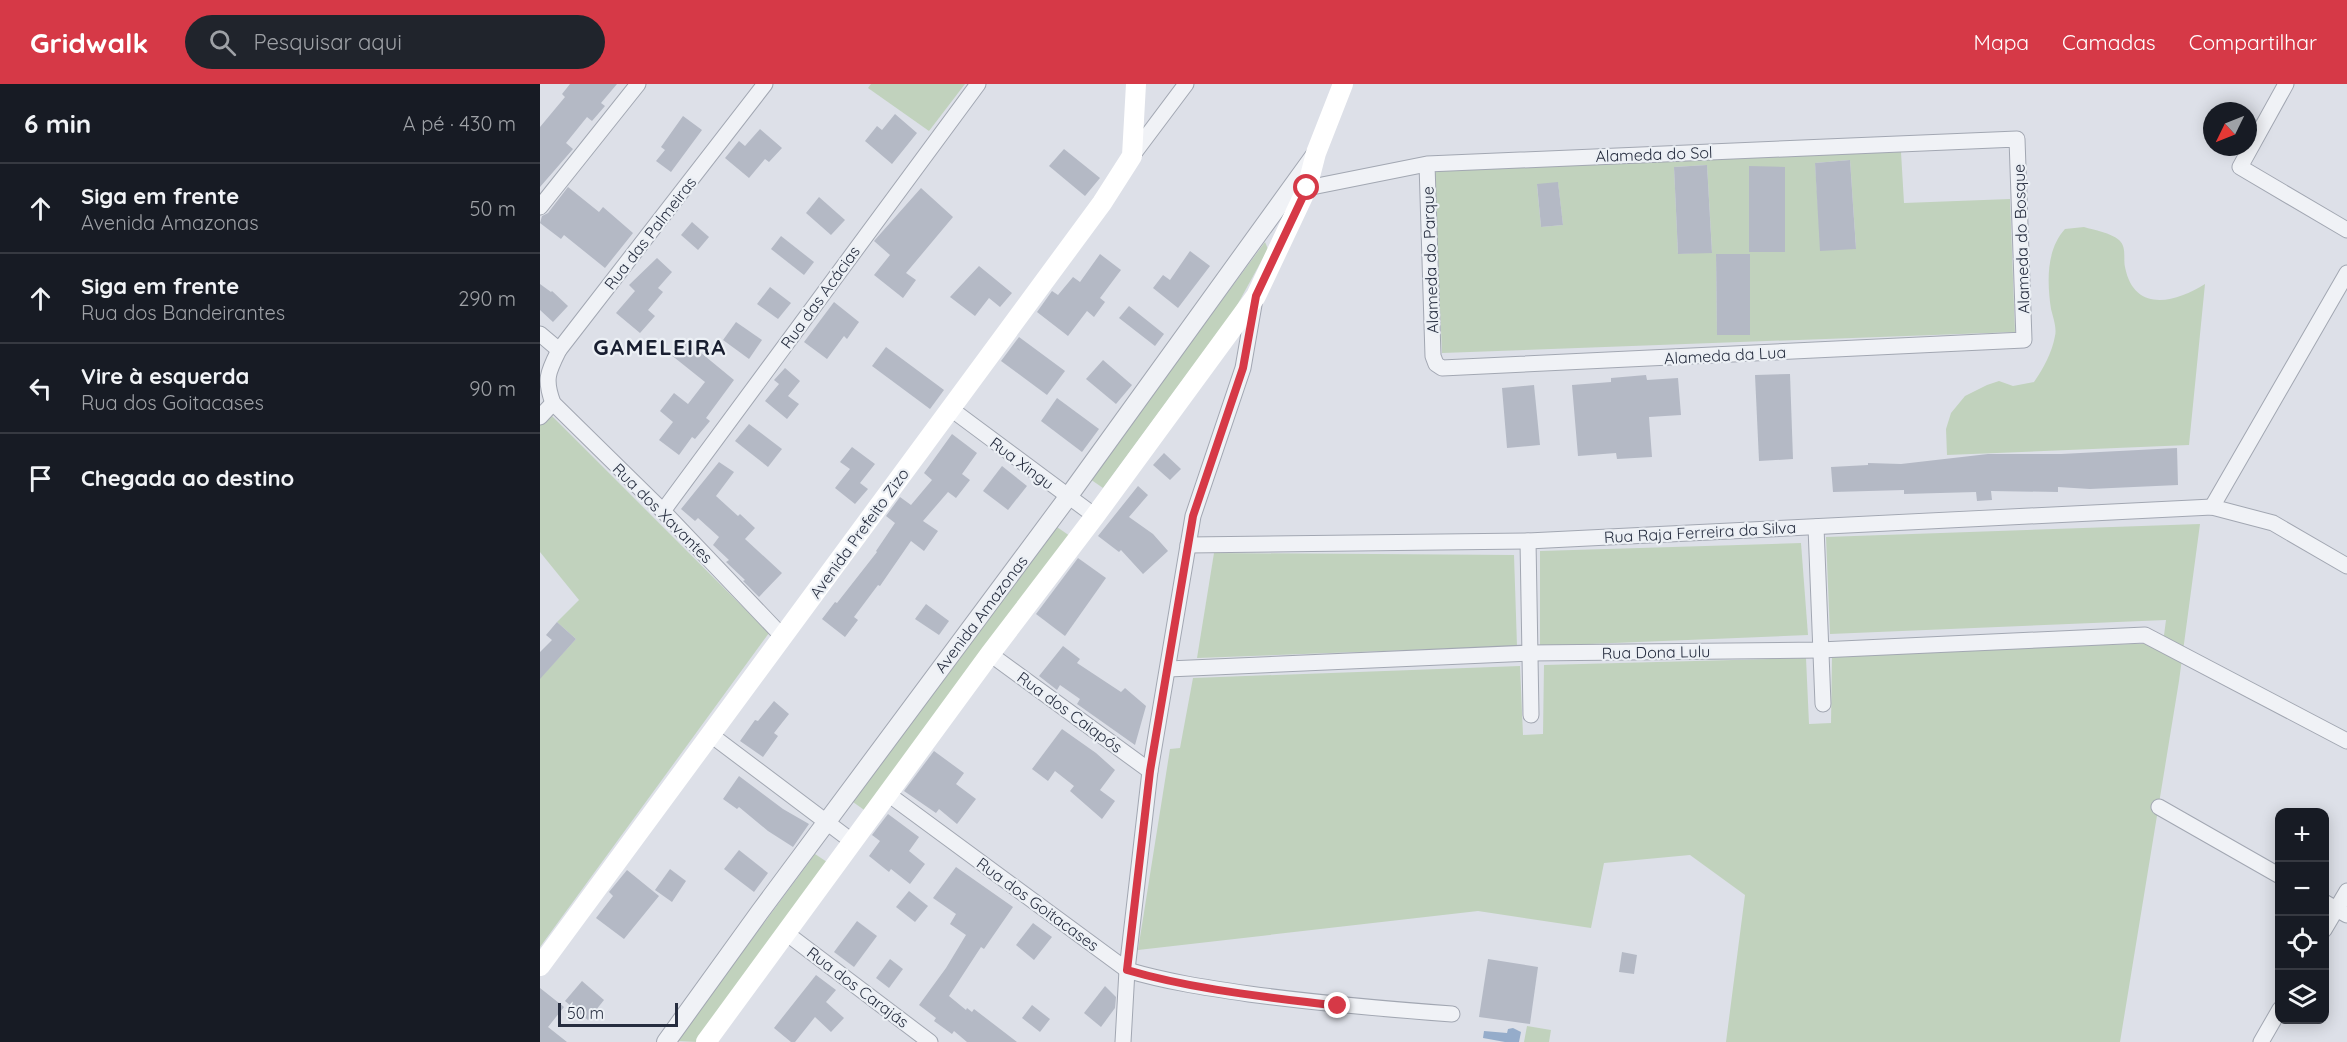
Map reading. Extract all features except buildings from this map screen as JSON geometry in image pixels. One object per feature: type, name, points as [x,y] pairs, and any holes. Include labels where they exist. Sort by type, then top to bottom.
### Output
[{"type":"main road","name":"Avenida Prefeito Zizo","points":[[540,966],[1102,203],[1132,156],[1136,84]]},
{"type":"main road","points":[[1300,186],[1316,153],[1343,84]]},
{"type":"main road","name":"Avenida Amazonas","points":[[706,1042],[1256,296],[1300,186]]},
{"type":"street","points":[[540,207],[638,84]]},
{"type":"street","name":"Rua das Palmeiras","points":[[547,387],[548,373],[559,350],[765,84]]},
{"type":"street","name":"Rua das Acácias","points":[[663,511],[978,84]]},
{"type":"street","points":[[1132,156],[1186,84]]},
{"type":"street","points":[[2286,84],[2240,167],[2347,230]]},
{"type":"street","name":"Alameda do Sol","points":[[1300,186],[1427,164],[2017,139]]},
{"type":"street","name":"Alameda do Bosque","points":[[2017,139],[2024,340]]},
{"type":"street","name":"Alameda do Parque","points":[[1427,164],[1433,356]]},
{"type":"street","name":"Avenida Amazonas","points":[[666,1042],[826,822],[1300,186]]},
{"type":"street","points":[[2212,507],[2347,273]]},
{"type":"street","points":[[1123,1042],[1127,970],[1150,771],[1193,516],[1243,368],[1256,296]]},
{"type":"street","points":[[540,334],[559,350]]},
{"type":"street","name":"Alameda da Lua","points":[[1433,356],[1436,364],[1442,368],[1449,368],[2024,340]]},
{"type":"street","name":"Rua dos Xavantes","points":[[547,387],[553,403],[663,511],[783,637]]},
{"type":"street","points":[[540,417],[553,403]]},
{"type":"street","name":"Rua Xingu","points":[[951,409],[1095,516]]},
{"type":"street","name":"Rua Raja Ferreira da Silva","points":[[1188,545],[1528,540],[2212,507],[2273,523],[2347,566]]},
{"type":"street","points":[[1816,527],[1824,704]]},
{"type":"street","points":[[1528,540],[1531,715]]},
{"type":"street","name":"Rua Dona Lulu","points":[[1167,669],[1529,653],[1820,650],[2145,634],[2347,741]]},
{"type":"street","name":"Rua dos Caiapós","points":[[990,654],[1150,771]]},
{"type":"street","points":[[711,735],[853,842]]},
{"type":"street","name":"Rua dos Goitacases","points":[[888,794],[1127,970],[1157,979],[1338,1006],[1452,1014]]},
{"type":"street","points":[[2159,807],[2275,873]]},
{"type":"street","points":[[2329,922],[2347,891]]},
{"type":"street","name":"Rua dos Carajás","points":[[786,933],[930,1042]]},
{"type":"street","points":[[2261,1042],[2275,1018]]},
{"type":"green space","points":[[871,84],[965,84],[929,131],[868,88]]},
{"type":"green space","points":[[1901,152],[1904,203],[2010,199],[2015,332],[1442,353],[1434,169]],"holes":[[[1850,160],[1856,248],[1821,250],[1815,163]],[[1707,165],[1712,252],[1678,254],[1674,167]],[[1749,167],[1785,167],[1785,252],[1749,252]],[[1558,183],[1563,225],[1541,227],[1537,185]],[[1716,254],[1750,254],[1750,334],[1717,334]]]},
{"type":"green space","points":[[2084,227],[2119,240],[2123,246],[2125,267],[2130,282],[2137,292],[2146,298],[2169,299],[2193,291],[2205,284],[2189,445],[1947,455],[1946,429],[1951,413],[1965,396],[1999,381],[2013,386],[2034,382],[2041,372],[2054,342],[2055,333],[2049,288],[2051,256],[2065,229]]},
{"type":"green space","points":[[1265,242],[1268,249],[1235,309],[1103,488],[1090,479]]},
{"type":"green space","points":[[550,414],[769,633],[540,947],[540,674],[542,676],[576,639],[557,622],[579,600],[540,552],[540,424]]},
{"type":"green space","points":[[2200,524],[2179,681],[2120,1042],[1726,1042],[1745,895],[1690,855],[1604,863],[1591,928],[1478,911],[1138,950],[1170,749],[1180,748],[1193,678],[1520,666],[1523,735],[1543,734],[1544,665],[1806,658],[1809,724],[1831,723],[1832,654],[2163,643],[2166,620],[1830,634],[1826,537]]},
{"type":"green space","points":[[1054,525],[1070,536],[867,812],[853,802]]},
{"type":"green space","points":[[1801,543],[1808,635],[1540,646],[1540,551]]},
{"type":"green space","points":[[1214,553],[1514,555],[1517,646],[1197,658]]},
{"type":"green space","points":[[815,854],[827,862],[698,1042],[677,1041]]},
{"type":"green space","points":[[1527,1026],[1551,1030],[1549,1042],[1524,1042]]},
{"type":"water","points":[[1513,1028],[1521,1032],[1519,1042],[1483,1038],[1484,1031],[1507,1033],[1508,1029]]},
{"type":"district","name":"GAMELEIRA","points":[[660,347]]},
{"type":"route","points":[[1307,188],[1256,296],[1243,368],[1193,516],[1150,771],[1127,970],[1157,979],[1338,1006]]}]
